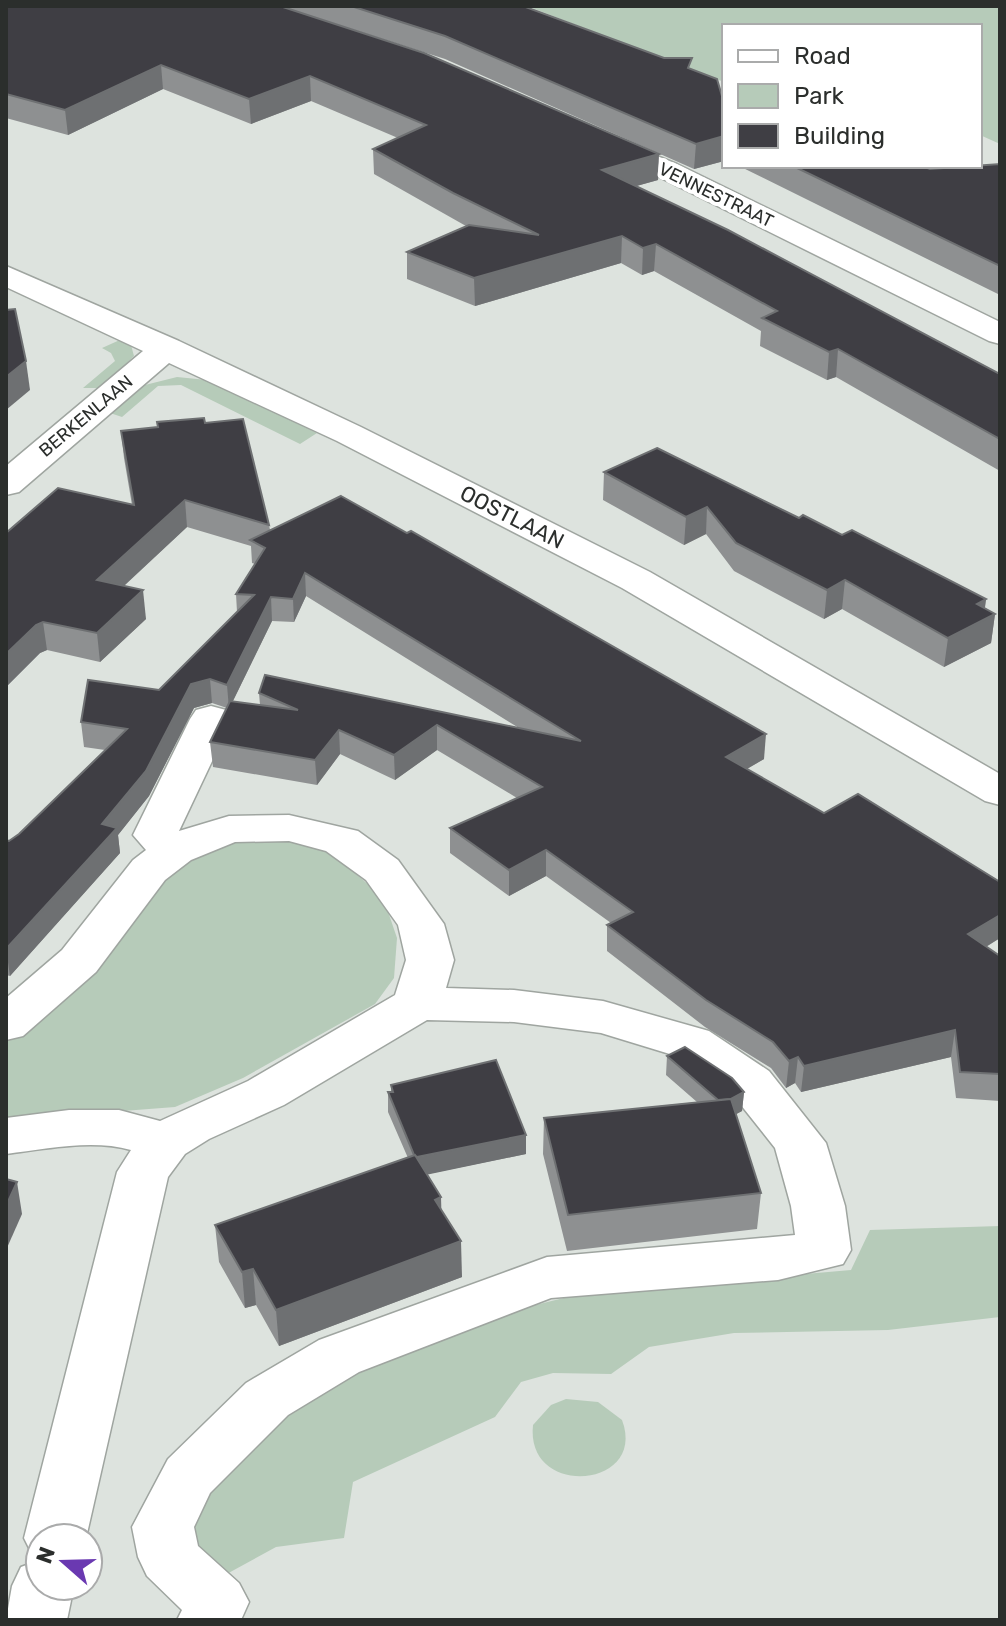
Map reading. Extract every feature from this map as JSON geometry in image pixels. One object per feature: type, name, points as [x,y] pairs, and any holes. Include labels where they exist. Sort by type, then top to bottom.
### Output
[{"type":"street","name":"VENNESTRAAT","points":[[575,130],[667,170],[1000,334]]},
{"type":"street","name":"OOSTLAAN","points":[[6,275],[349,434],[636,580],[1000,792]]},
{"type":"street","name":"BERKENLAAN","points":[[6,484],[167,348]]},
{"type":"street","points":[[175,850],[155,835],[211,719]]},
{"type":"street","points":[[6,1024],[79,961],[149,870],[175,850],[229,829],[289,828],[342,841],[382,870],[421,924],[430,960],[417,1004]]},
{"type":"street","points":[[59,1522],[143,1172],[167,1141],[191,1126],[266,1093],[417,1004],[514,1006],[603,1017],[691,1043],[751,1083],[800,1143],[818,1206],[824,1250],[778,1259],[547,1278],[339,1356],[267,1399],[189,1476],[163,1527],[169,1557],[185,1576],[217,1602],[209,1620]]},
{"type":"street","points":[[6,1136],[69,1128],[119,1128],[167,1141]]},
{"type":"green space","points":[[527,6],[1000,6],[1000,144],[982,136],[982,24],[722,24],[722,81]]},
{"type":"green space","points":[[122,339],[131,345],[134,356],[101,388],[83,388],[115,361],[111,353],[102,348]]},
{"type":"green space","points":[[177,377],[207,380],[317,433],[300,444],[181,385],[158,386],[122,417],[110,413],[137,387]]},
{"type":"green space","points":[[268,836],[329,851],[383,897],[397,938],[394,978],[375,1004],[243,1078],[175,1107],[6,1120],[6,1043],[179,862],[228,841]]},
{"type":"green space","points":[[1000,1226],[1000,1317],[888,1330],[734,1333],[649,1347],[611,1374],[553,1373],[521,1382],[495,1417],[353,1482],[344,1538],[276,1547],[223,1576],[187,1535],[195,1500],[274,1416],[347,1373],[470,1321],[584,1293],[851,1270],[870,1230]]},
{"type":"green space","points":[[566,1399],[598,1402],[622,1420],[625,1443],[618,1460],[603,1471],[584,1476],[564,1474],[547,1465],[536,1449],[533,1425],[551,1405]]},
{"type":"building","points":[[6,6],[280,6],[424,53],[659,154],[602,170],[728,230],[1000,374],[1000,439],[838,349],[829,352],[762,318],[777,311],[656,244],[643,248],[622,236],[474,278],[407,252],[469,225],[539,235],[373,149],[426,125],[310,76],[249,99],[161,65],[65,110],[6,94]]},
{"type":"building","points":[[351,6],[523,6],[664,58],[692,58],[688,68],[717,79],[722,96],[722,137],[696,144],[445,36]]},
{"type":"building","points":[[1000,164],[1000,266],[797,168],[930,169],[982,168],[982,165]]},
{"type":"building","points":[[15,309],[26,361],[6,377],[6,310]]},
{"type":"building","points":[[204,418],[205,423],[243,419],[269,525],[185,500],[97,580],[143,590],[97,633],[43,622],[6,654],[6,533],[58,488],[134,505],[121,431],[158,427],[157,422]]},
{"type":"building","points":[[657,448],[799,518],[803,515],[842,535],[852,530],[986,599],[977,604],[995,614],[948,638],[845,580],[827,590],[736,543],[707,507],[686,517],[604,472]]},
{"type":"building","points":[[341,496],[407,533],[411,531],[766,734],[726,757],[824,813],[858,794],[1000,882],[1000,915],[968,934],[1000,956],[1000,1074],[960,1072],[955,1030],[804,1066],[798,1057],[789,1061],[773,1042],[706,1000],[607,925],[633,912],[546,850],[509,870],[450,828],[542,787],[437,725],[394,755],[339,730],[315,760],[210,742],[230,701],[298,710],[259,693],[265,675],[581,741],[305,573],[293,599],[271,597],[227,685],[210,679],[191,684],[146,771],[102,824],[117,828],[6,949],[6,840],[19,834],[127,729],[81,722],[88,680],[159,690],[254,595],[236,594],[265,548],[250,540]]},
{"type":"building","points":[[685,1047],[732,1078],[744,1092],[731,1099],[718,1100],[667,1056]]},
{"type":"building","points":[[496,1060],[526,1135],[417,1157],[414,1155],[388,1092],[393,1092],[391,1085]]},
{"type":"building","points":[[731,1099],[761,1193],[568,1215],[544,1118]]},
{"type":"building","points":[[415,1155],[441,1197],[435,1200],[461,1241],[276,1310],[253,1269],[242,1272],[215,1225]]},
{"type":"building","points":[[6,1179],[17,1182],[6,1206]]}]
